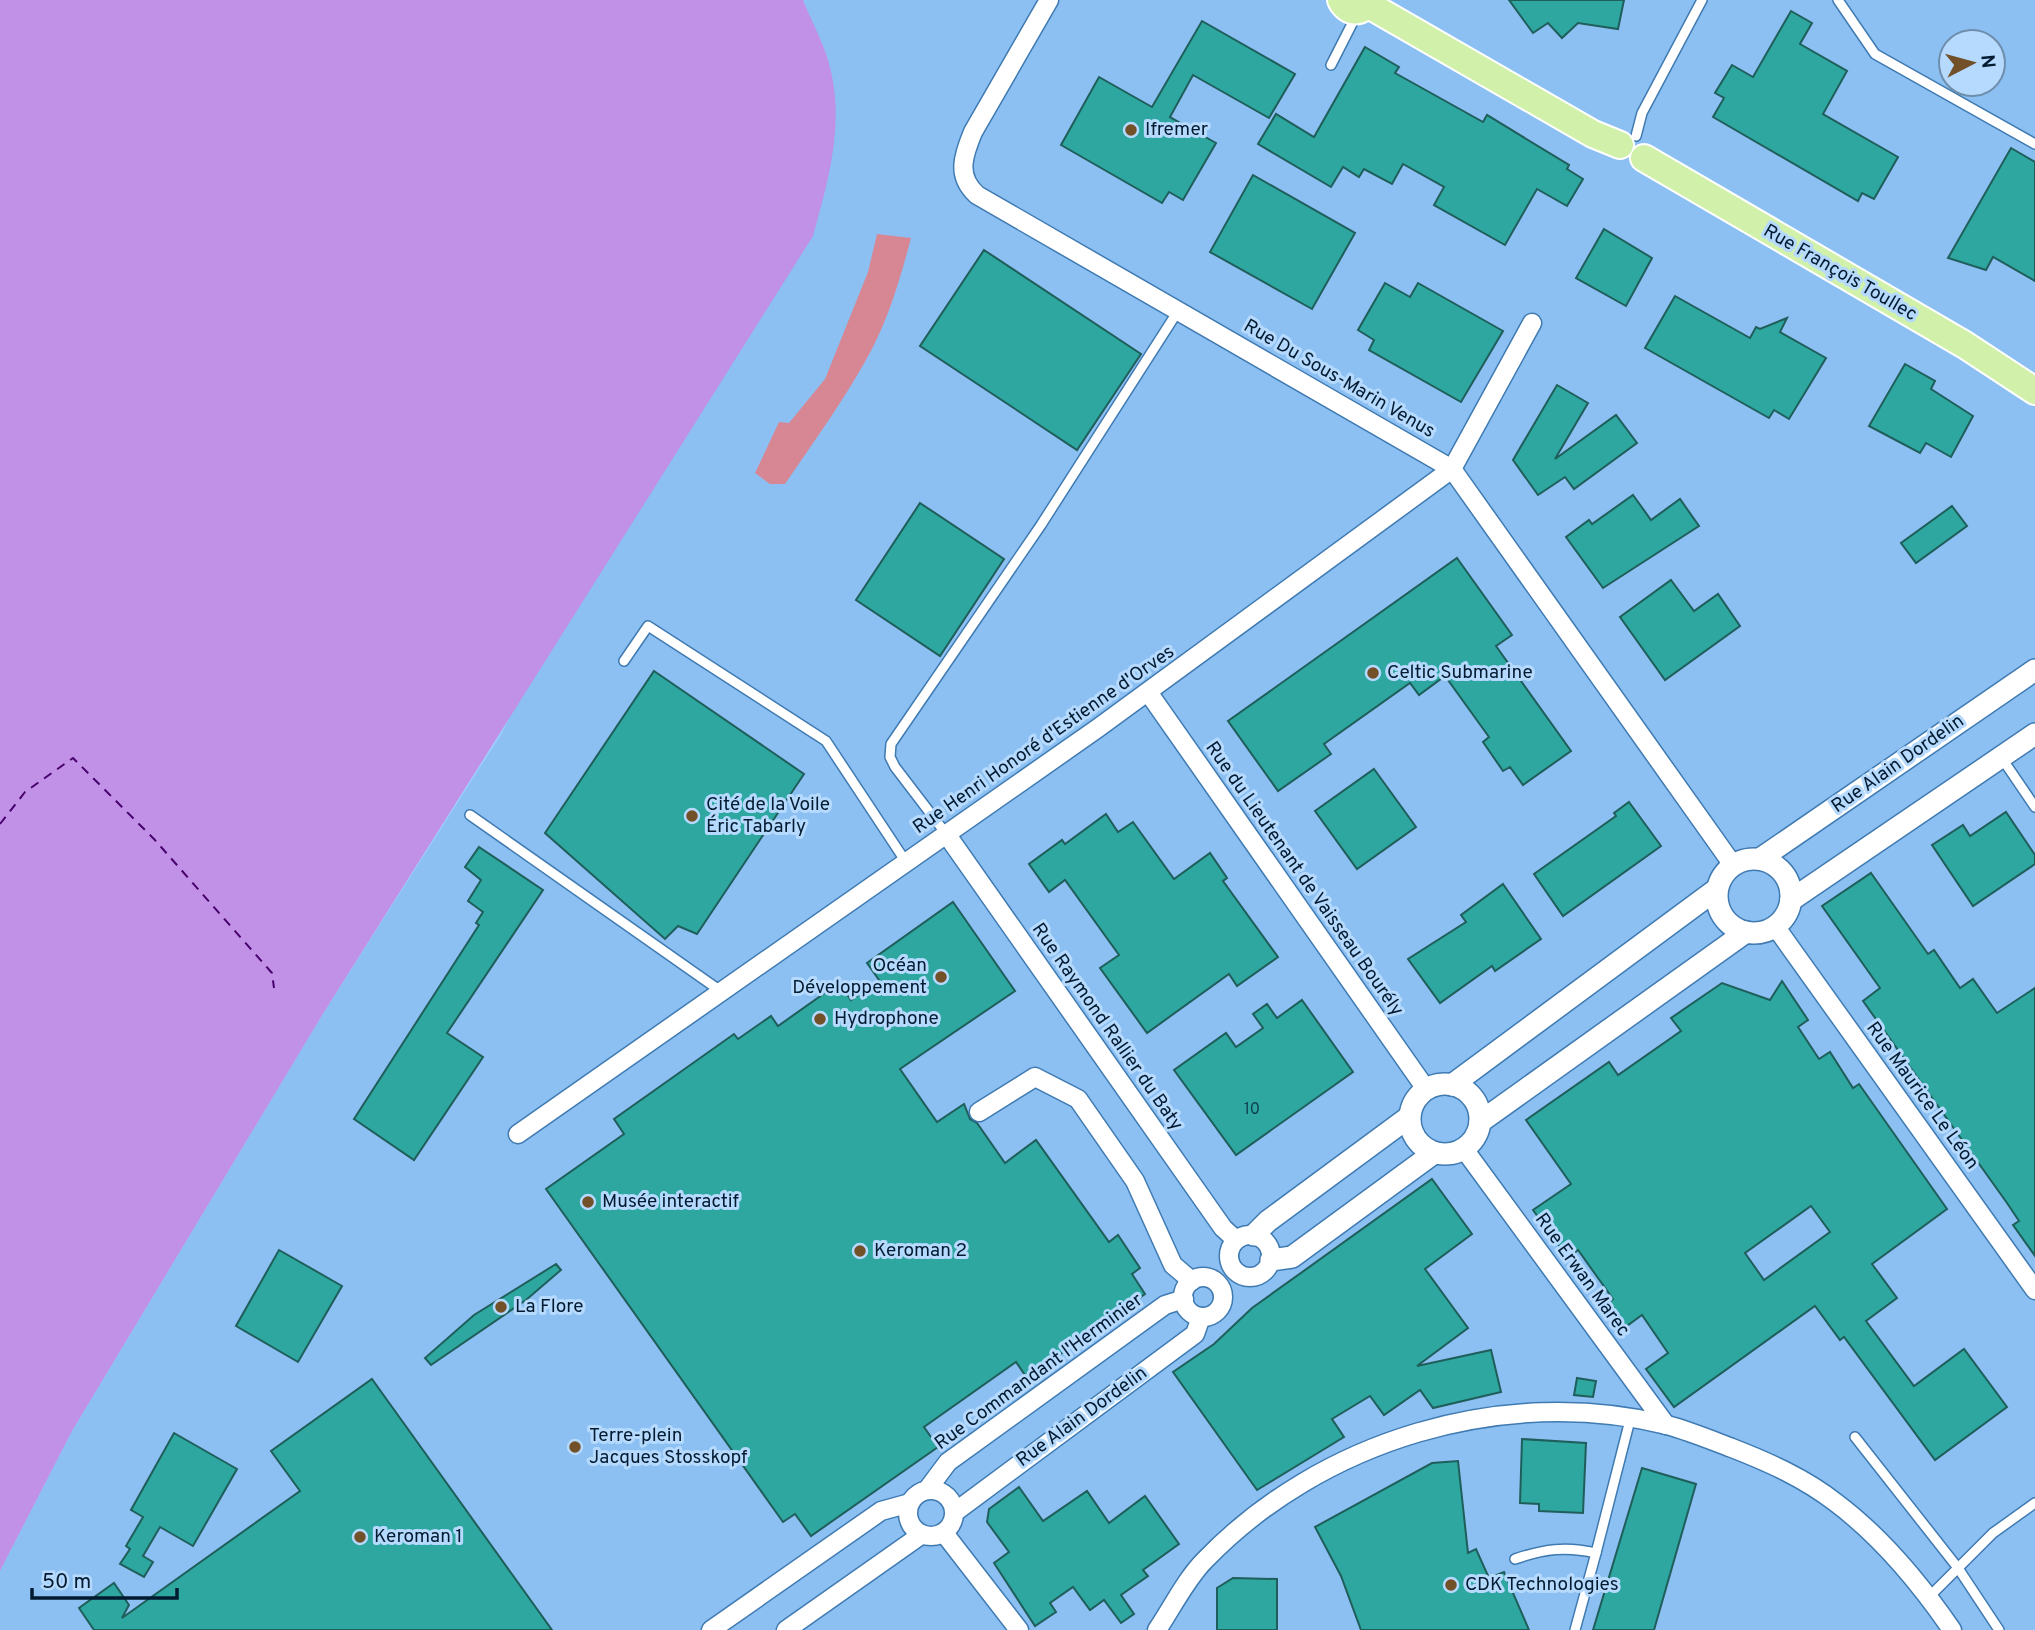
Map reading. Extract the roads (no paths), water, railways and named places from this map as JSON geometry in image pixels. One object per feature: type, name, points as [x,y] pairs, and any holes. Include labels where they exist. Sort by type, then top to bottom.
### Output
[{"type":"main road","name":"Rue François Toullec","points":[[1359,4],[1593,134],[1633,146],[1987,358],[2035,391]]},
{"type":"street","name":"Rue Du Sous-Marin Venus","points":[[1049,0],[973,132],[964,155],[962,174],[968,187],[977,195],[1452,469],[1733,865]]},
{"type":"street","name":"Rue Henri Honoré d'Estienne d'Orves","points":[[518,1134],[1148,692],[1452,469],[1532,323]]},
{"type":"street","name":"Rue Alain Dordelin","points":[[1733,865],[1760,859],[2035,670]]},
{"type":"street","name":"Rue du Lieutenant de Vaisseau Bourély","points":[[1148,692],[1426,1090]]},
{"type":"street","points":[[1791,900],[2035,734]]},
{"type":"street","name":"Rue Raymond Rallier du Baty","points":[[947,835],[1223,1228],[1239,1244]]},
{"type":"street","points":[[1717,889],[1720,911],[1736,928],[1746,932],[1766,931],[1776,926],[1788,910],[1791,889],[1780,869],[1760,859]]},
{"type":"street","points":[[1452,1084],[1470,1094],[1480,1112],[1480,1122],[1472,1142],[1464,1149],[1455,1154],[1434,1153],[1415,1139],[1409,1117],[1412,1106],[1426,1090],[1452,1084],[1717,889],[1733,865]]},
{"type":"street","name":"Rue Maurice Le Léon","points":[[1776,926],[2035,1290]]},
{"type":"street","points":[[1480,1122],[1746,932]]},
{"type":"street","points":[[979,1112],[1035,1077],[1078,1099],[1135,1181],[1172,1265],[1198,1279],[1217,1283],[1223,1299]]},
{"type":"street","points":[[1239,1244],[1269,1247],[1270,1260],[1265,1271],[1247,1277],[1223,1299],[1219,1311],[1201,1317],[1189,1311],[1184,1299],[1198,1279],[1239,1244],[1268,1221],[1409,1117]]},
{"type":"street","name":"Rue Erwan Marec","points":[[1464,1149],[1665,1425]]},
{"type":"street","points":[[1270,1260],[1292,1257],[1434,1153]]},
{"type":"street","points":[[1239,1244],[1236,1272],[1247,1277]]},
{"type":"street","name":"Rue Commandant l'Herminier","points":[[927,1490],[948,1462],[1165,1305],[1184,1299]]},
{"type":"street","name":"Rue Alain Dordelin","points":[[955,1512],[1195,1334],[1201,1317]]},
{"type":"street","points":[[1157,1630],[1203,1562],[1261,1510],[1330,1466],[1426,1428],[1518,1413],[1582,1414],[1665,1425],[1771,1463],[1834,1501],[1892,1552],[1952,1630]]},
{"type":"street","points":[[711,1630],[881,1511],[910,1503],[927,1490],[942,1492],[955,1512],[954,1520],[944,1533],[929,1537],[920,1535],[909,1518],[910,1503]]},
{"type":"street","points":[[944,1533],[1019,1630]]},
{"type":"street","points":[[786,1630],[920,1535]]},
{"type":"lane","points":[[1633,146],[1642,113],[1702,0]]},
{"type":"lane","points":[[1838,0],[1875,54],[2035,144]]},
{"type":"lane","points":[[1331,65],[1351,31],[1359,4]]},
{"type":"lane","points":[[947,835],[895,767],[890,757],[891,744],[1034,536],[1178,311]]},
{"type":"lane","points":[[624,661],[648,626],[826,741],[906,862]]},
{"type":"lane","points":[[2001,757],[2035,807]]},
{"type":"lane","points":[[470,815],[722,992]]},
{"type":"lane","points":[[1575,1630],[1630,1419]]},
{"type":"lane","points":[[1856,1437],[1958,1568],[1998,1630]]},
{"type":"lane","points":[[1929,1597],[1993,1533],[2035,1503]]},
{"type":"lane","points":[[1515,1559],[1541,1550],[1569,1547],[1596,1553]]},
{"type":"place","name":"Ifremer","points":[[1131,130]]},
{"type":"place","name":"Celtic Submarine","points":[[1373,673]]},
{"type":"place","name":"Cité de la Voile Éric Tabarly","points":[[692,816]]},
{"type":"place","name":"Océan Développement","points":[[941,977]]},
{"type":"place","name":"Hydrophone","points":[[820,1019]]},
{"type":"place","name":"Musée interactif","points":[[588,1202]]},
{"type":"place","name":"Keroman 2","points":[[860,1251]]},
{"type":"place","name":"La Flore","points":[[501,1307]]},
{"type":"place","name":"Terre-plein Jacques Stosskopf","points":[[575,1447]]},
{"type":"place","name":"Keroman 1","points":[[360,1537]]},
{"type":"place","name":"CDK Technologies","points":[[1451,1585]]}]
